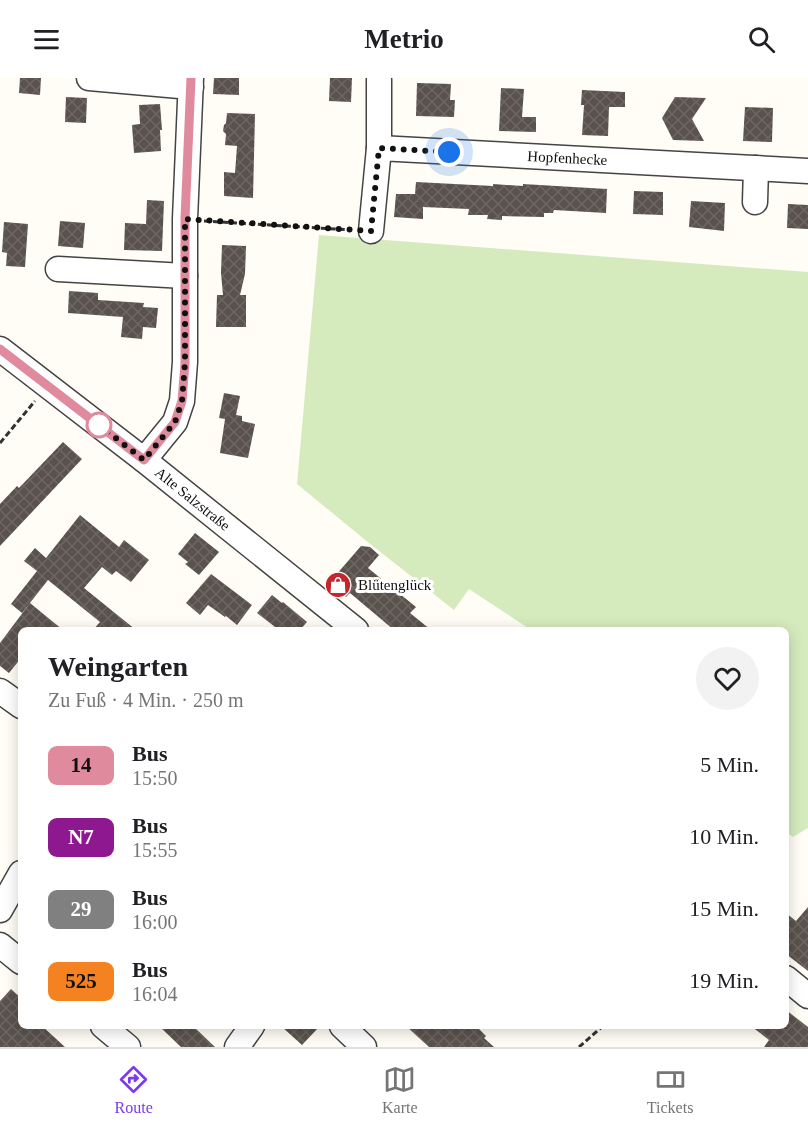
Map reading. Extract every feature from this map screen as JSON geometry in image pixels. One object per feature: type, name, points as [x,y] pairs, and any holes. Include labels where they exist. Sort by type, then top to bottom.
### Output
[{"type":"street","points":[[89,78],[191,83],[185,219],[185,363],[182,401],[175,422],[144,460]]},
{"type":"street","points":[[371,231],[379,148],[379,80]]},
{"type":"street","name":"Hopfenhecke","points":[[379,148],[808,171]]},
{"type":"street","points":[[754,202],[756,168]]},
{"type":"street","points":[[58,269],[185,276]]},
{"type":"street","name":"Alte Salzstraße","points":[[0,349],[144,460],[352,627]]},
{"type":"street","points":[[0,691],[18,704]]},
{"type":"street","points":[[0,910],[18,878]]},
{"type":"street","points":[[0,945],[18,960]]},
{"type":"street","points":[[789,980],[808,996]]},
{"type":"street","points":[[107,1029],[128,1047]]},
{"type":"street","points":[[237,1047],[250,1029]]},
{"type":"street","points":[[345,1029],[364,1047]]},
{"type":"path","points":[[185,219],[371,231]]},
{"type":"path","points":[[0,443],[48,385]]},
{"type":"path","points":[[579,1047],[600,1029]]},
{"type":"green space","points":[[319,235],[808,272],[808,828],[793,837],[789,834],[789,627],[526,627],[469,589],[454,610],[297,484]]},
{"type":"building","points":[[20,78],[41,78],[40,95],[19,93]]},
{"type":"building","points":[[214,78],[239,78],[239,95],[213,94]]},
{"type":"building","points":[[330,78],[352,78],[351,102],[329,101]]},
{"type":"building","points":[[417,83],[451,84],[450,100],[455,100],[454,117],[416,116]]},
{"type":"building","points":[[501,88],[524,89],[522,117],[536,117],[536,132],[499,131]]},
{"type":"building","points":[[582,90],[625,92],[625,107],[609,107],[608,136],[582,135],[584,105],[581,105]]},
{"type":"building","points":[[66,97],[87,98],[86,123],[65,122]]},
{"type":"building","points":[[675,97],[706,98],[692,119],[704,141],[673,140],[662,118]]},
{"type":"building","points":[[160,104],[161,151],[134,153],[132,125],[140,124],[139,105]]},
{"type":"building","points":[[745,107],[773,108],[772,142],[743,141]]},
{"type":"building","points":[[227,113],[255,114],[253,198],[224,196],[224,172],[235,173],[237,146],[225,145],[226,134],[223,131]]},
{"type":"building","points":[[416,182],[493,186],[493,184],[523,186],[523,184],[607,189],[606,213],[554,210],[553,213],[544,213],[544,217],[502,216],[502,220],[487,219],[488,215],[468,215],[469,209],[423,207],[423,219],[394,217],[396,194],[415,194]]},
{"type":"building","points":[[634,191],[663,192],[663,215],[633,214]]},
{"type":"building","points":[[147,200],[164,201],[162,251],[124,250],[125,223],[146,224]]},
{"type":"building","points":[[691,201],[725,203],[724,231],[689,227]]},
{"type":"building","points":[[788,204],[808,205],[808,229],[787,228]]},
{"type":"building","points":[[60,221],[85,223],[83,248],[58,246]]},
{"type":"building","points":[[4,222],[28,224],[25,267],[6,266],[7,253],[2,252]]},
{"type":"building","points":[[222,245],[246,246],[245,274],[240,295],[246,295],[246,327],[216,327],[217,295],[223,295]]},
{"type":"building","points":[[69,291],[98,293],[98,300],[144,303],[143,307],[158,308],[156,328],[143,327],[142,339],[121,337],[123,317],[68,313]]},
{"type":"building","points":[[224,393],[240,396],[236,415],[242,416],[242,421],[255,424],[248,458],[220,453],[225,419],[219,418]]},
{"type":"building","points":[[63,442],[82,459],[0,546],[0,504],[17,486],[19,488]]},
{"type":"building","points":[[80,515],[119,547],[124,540],[149,560],[131,582],[116,571],[112,575],[102,567],[84,588],[132,627],[96,627],[100,622],[48,580],[22,613],[11,604],[37,571],[24,561],[35,548],[46,558]]},
{"type":"building","points":[[195,533],[219,552],[199,575],[185,564],[188,562],[178,554]]},
{"type":"building","points":[[361,546],[370,547],[379,555],[368,568],[416,607],[410,613],[427,627],[390,627],[350,593],[346,597],[329,583]]},
{"type":"building","points":[[211,574],[252,605],[237,625],[208,605],[200,615],[186,603]]},
{"type":"building","points":[[272,595],[307,622],[303,627],[275,627],[257,613]]},
{"type":"building","points":[[30,603],[59,627],[18,627],[18,662],[9,673],[0,666],[0,643]]},
{"type":"building","points":[[808,907],[808,971],[789,956],[789,915],[796,921]]},
{"type":"building","points":[[11,989],[18,995],[18,1029],[45,1029],[65,1047],[0,1047],[0,1001]]},
{"type":"building","points":[[789,1012],[808,1027],[808,1047],[764,1047],[769,1040],[755,1029],[789,1029]]},
{"type":"building","points":[[162,1029],[196,1029],[215,1047],[181,1047]]},
{"type":"building","points":[[284,1029],[317,1029],[302,1045]]},
{"type":"building","points":[[409,1029],[479,1029],[486,1036],[484,1038],[494,1047],[429,1047]]},
{"type":"bus line","name":"14","points":[[0,349],[144,460],[175,422],[182,401],[185,363],[185,219],[191,78]]},
{"type":"place","name":"Blütenglück","points":[[338,585]]},
{"type":"route","points":[[99,425],[144,460],[175,422],[182,401],[185,363],[185,219],[371,231],[379,148],[449,152]]}]
